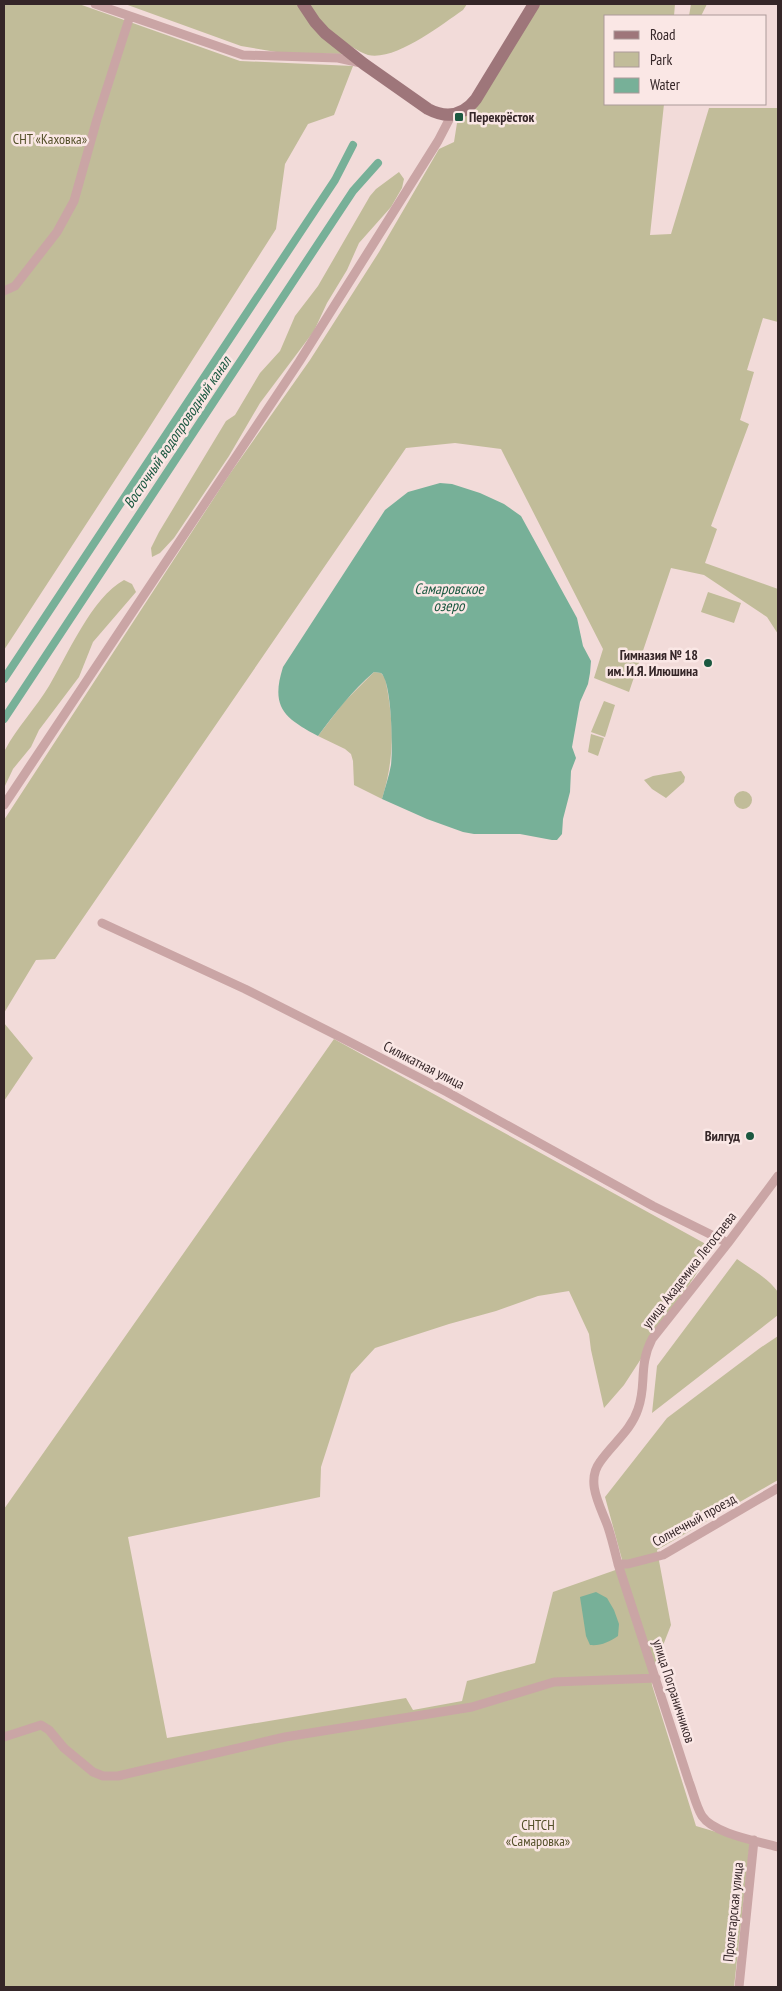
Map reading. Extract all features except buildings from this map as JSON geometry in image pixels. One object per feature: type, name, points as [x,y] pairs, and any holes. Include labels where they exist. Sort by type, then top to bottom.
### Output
[{"type":"street","points":[[95,4],[244,55],[338,58],[364,64]]},
{"type":"street","points":[[303,4],[325,33],[364,64],[428,109],[450,116],[463,112],[476,99],[534,4]]},
{"type":"street","points":[[4,290],[15,286],[56,232],[74,201],[97,119],[130,16]]},
{"type":"street","points":[[4,805],[299,362],[438,141],[450,116]]},
{"type":"street","name":"Силикатная улица","points":[[102,923],[245,989],[447,1092],[653,1206],[728,1243]]},
{"type":"street","name":"улица Академика Легостаева","points":[[595,1494],[594,1480],[599,1463],[626,1431],[639,1408],[642,1366],[645,1352],[649,1345],[668,1317],[728,1243],[778,1176]]},
{"type":"street","name":"Солнечный проезд","points":[[618,1564],[628,1564],[663,1555],[778,1488]]},
{"type":"street","name":"улица Пограничников","points":[[595,1494],[608,1528],[618,1564],[702,1815],[710,1824],[720,1829],[778,1847]]},
{"type":"street","points":[[4,1737],[41,1725],[64,1748],[93,1772],[103,1776],[118,1776],[285,1737],[472,1707],[554,1682],[656,1678]]},
{"type":"street","name":"Пролетарская улица","points":[[740,1987],[754,1840]]},
{"type":"green space","name":"СНТ «Каховка»","points":[[4,4],[79,4],[240,61],[353,66],[334,115],[308,124],[285,164],[276,229],[4,650]]},
{"type":"green space","points":[[125,4],[467,4],[463,10],[405,47],[392,53],[368,55],[356,50],[337,37],[343,54],[282,53],[241,46]]},
{"type":"green space","points":[[535,4],[675,4],[674,15],[604,15],[604,105],[664,105],[650,235],[671,234],[709,108],[778,108],[778,322],[763,318],[747,370],[754,372],[740,420],[749,424],[711,526],[717,529],[705,563],[778,589],[778,634],[767,617],[704,575],[671,568],[629,692],[594,678],[603,649],[501,449],[455,443],[406,448],[55,959],[36,960],[4,1013],[4,820],[229,475],[310,360],[379,252],[439,149],[454,142],[457,123],[471,112]]},
{"type":"green space","points":[[691,4],[707,4],[702,15],[689,15]]},
{"type":"green space","points":[[399,172],[404,179],[402,188],[391,207],[359,243],[347,270],[327,303],[314,331],[260,403],[229,456],[174,538],[160,553],[152,557],[151,548],[159,532],[226,421],[235,415],[260,373],[280,351],[295,316],[318,286],[370,196],[376,189]]},
{"type":"green space","points":[[124,580],[132,584],[136,592],[93,642],[79,677],[39,730],[31,747],[13,769],[4,788],[3,758],[5,750],[44,694],[91,613],[112,588]]},
{"type":"green space","points":[[708,592],[741,603],[734,623],[701,612]]},
{"type":"green space","points":[[374,672],[381,673],[385,678],[392,739],[389,768],[382,799],[354,785],[351,754],[345,749],[318,736],[344,702]]},
{"type":"green space","points":[[604,701],[615,705],[605,737],[591,732]]},
{"type":"green space","points":[[591,734],[604,738],[598,756],[588,752]]},
{"type":"green space","points":[[681,771],[685,777],[684,782],[666,798],[652,789],[644,780],[653,776]]},
{"type":"green space","points":[[743,791],[749,794],[752,800],[749,806],[743,809],[737,806],[734,800],[737,794]]},
{"type":"green space","points":[[4,1023],[33,1058],[4,1101]]},
{"type":"green space","name":"СНТСН «Самаровка»","points":[[334,1039],[713,1248],[624,1385],[604,1408],[589,1334],[569,1291],[538,1296],[496,1311],[375,1348],[351,1374],[321,1467],[320,1497],[128,1537],[167,1738],[406,1698],[413,1710],[462,1701],[467,1681],[535,1663],[553,1592],[624,1567],[605,1497],[667,1418],[778,1336],[778,1480],[657,1550],[671,1625],[651,1676],[652,1685],[696,1826],[750,1842],[734,1987],[4,1987],[4,1509]]},
{"type":"green space","points":[[737,1259],[764,1278],[778,1292],[778,1315],[652,1413],[657,1366]]},
{"type":"water","name":"Самаровское озеро","points":[[440,483],[452,484],[480,493],[504,504],[521,516],[577,618],[583,646],[591,661],[590,673],[588,684],[580,702],[572,747],[576,758],[571,771],[570,792],[563,819],[562,834],[557,840],[520,834],[474,834],[463,832],[427,819],[382,799],[391,765],[392,745],[390,702],[385,679],[381,673],[374,672],[358,687],[318,736],[289,717],[283,710],[280,702],[278,693],[279,681],[283,667],[385,510],[408,492]]},
{"type":"water","points":[[596,1592],[607,1598],[614,1610],[619,1624],[618,1636],[605,1643],[590,1645],[586,1636],[580,1597]]},
{"type":"waterway","name":"Восточный водопроводный канал","points":[[4,679],[335,180],[353,145]]},
{"type":"waterway","name":"Восточный водопроводный канал","points":[[4,719],[353,191],[378,163]]},
{"type":"place","name":"Перекрёсток","points":[[459,117]]},
{"type":"place","name":"Гимназия № 18 им. И.Я. Илюшина","points":[[708,663]]},
{"type":"place","name":"Вилгуд","points":[[750,1136]]}]
